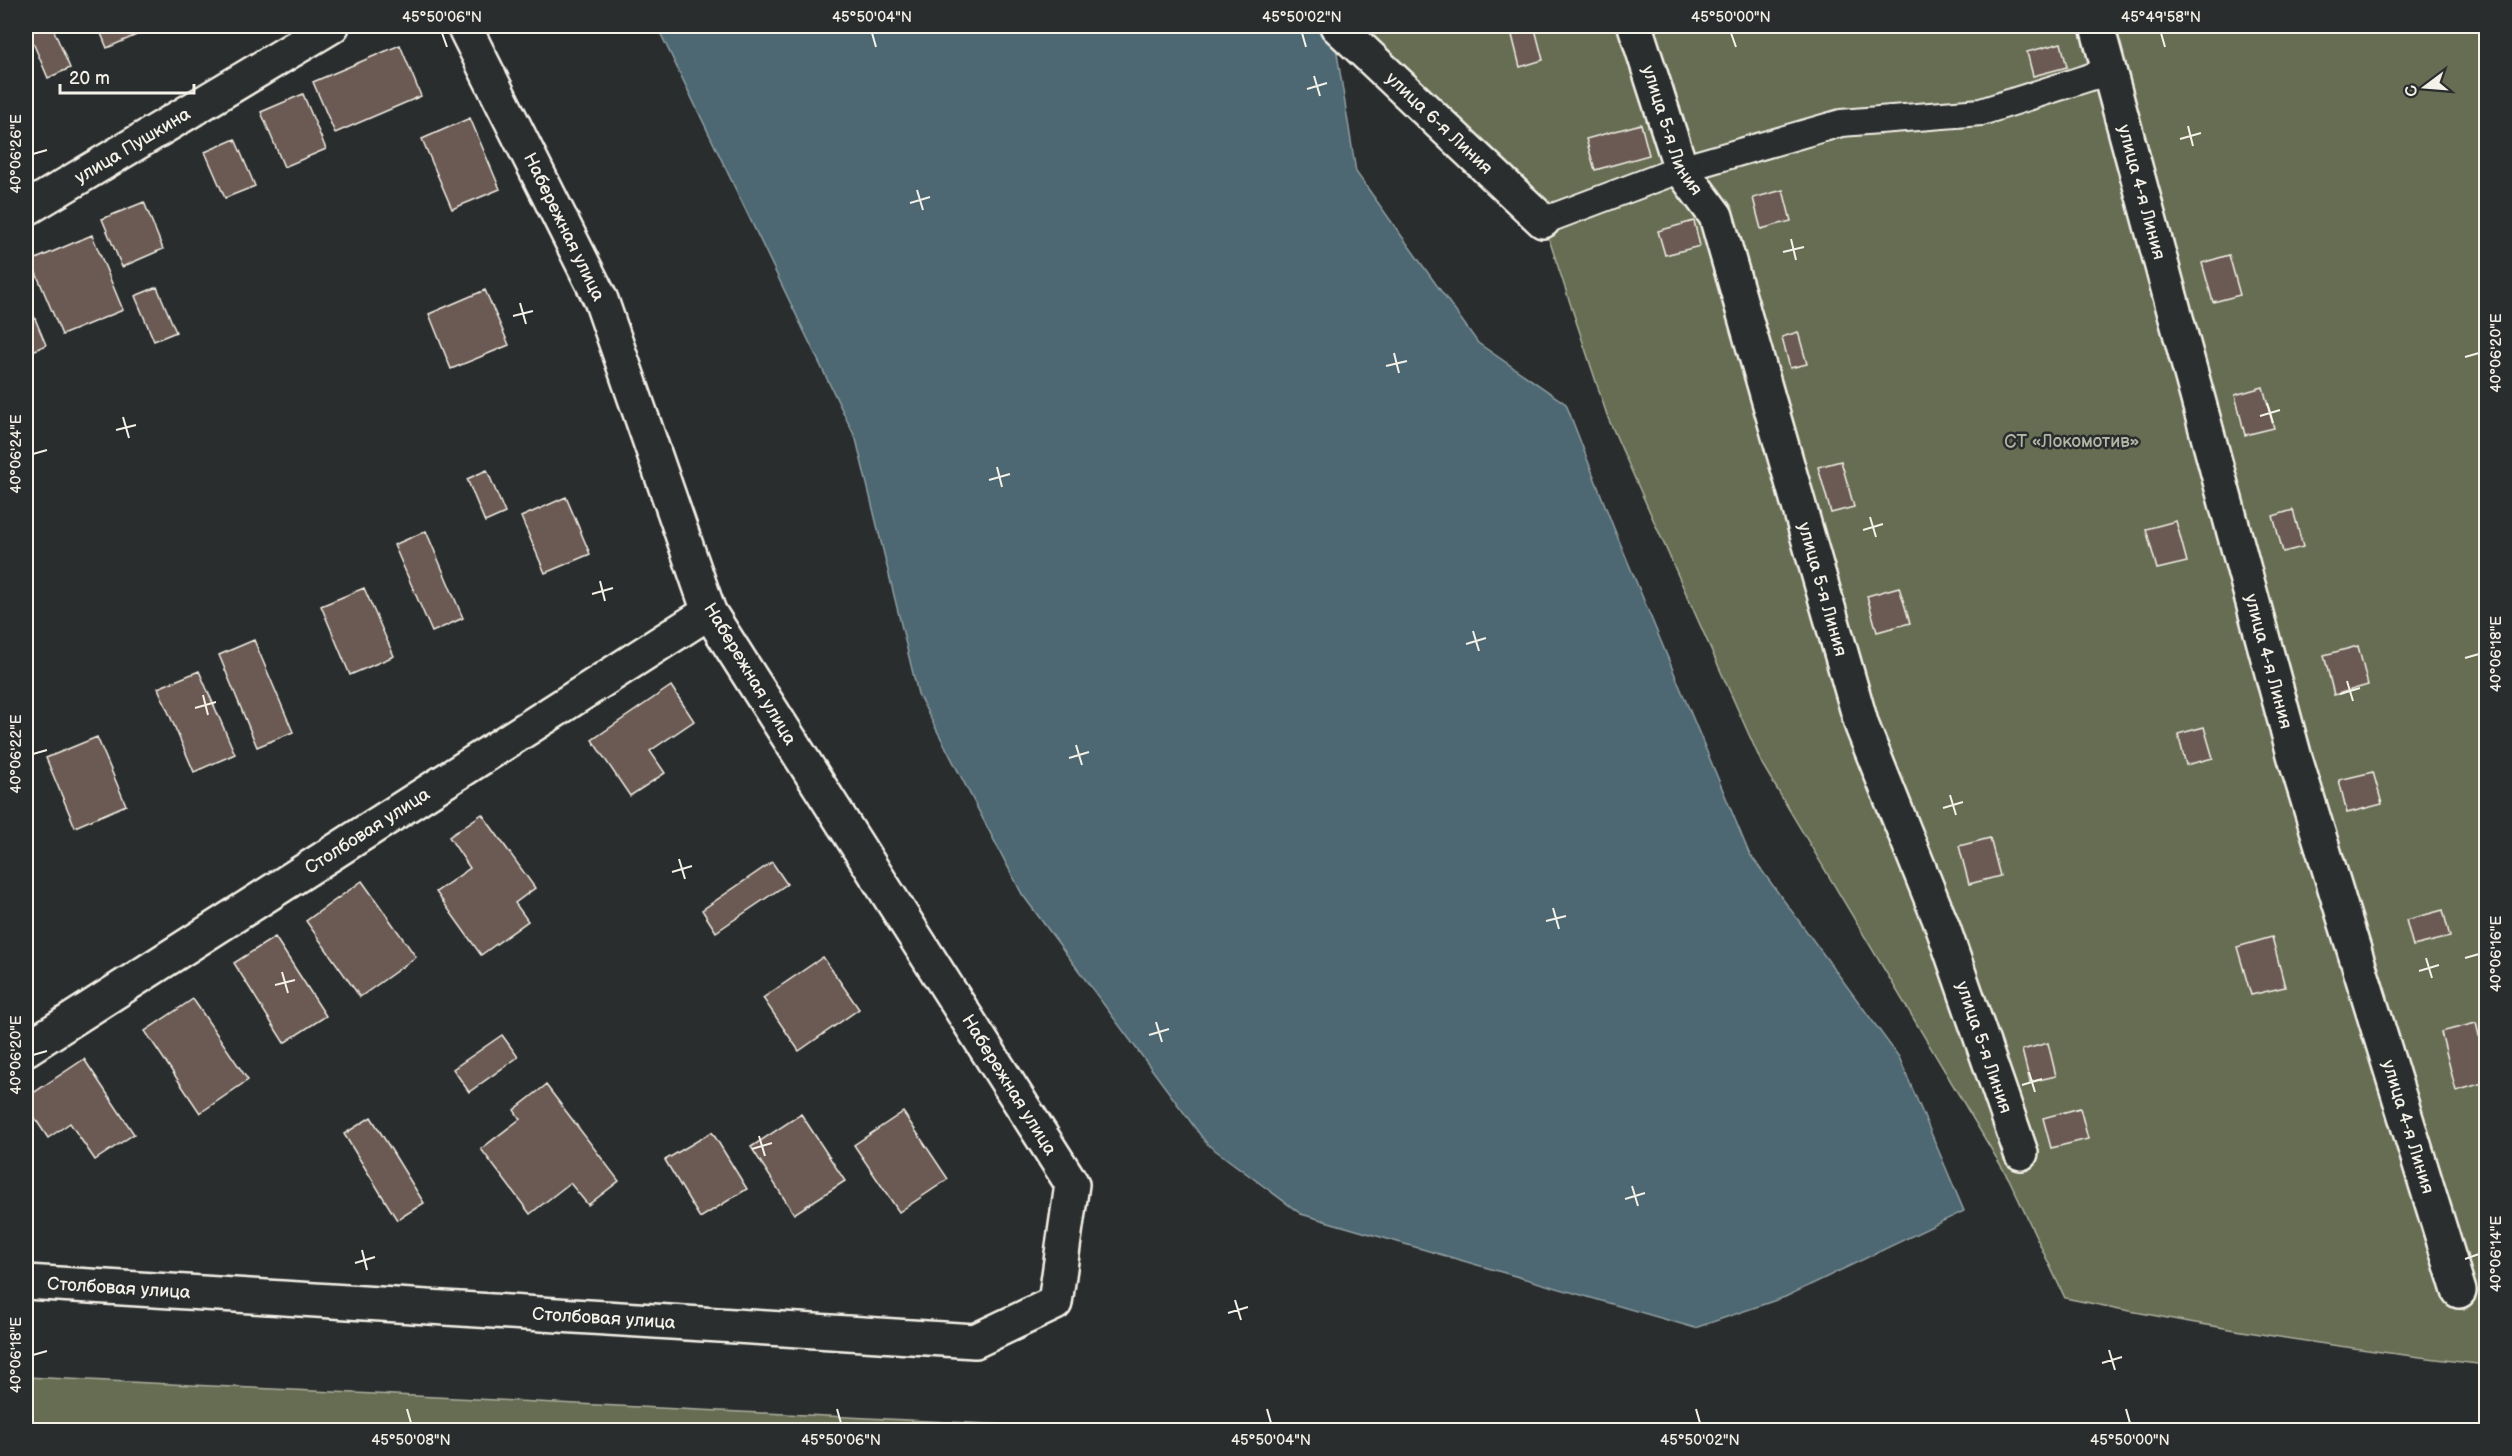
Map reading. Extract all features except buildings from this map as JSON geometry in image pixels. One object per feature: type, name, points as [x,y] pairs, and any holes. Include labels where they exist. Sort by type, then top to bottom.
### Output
[{"type":"street","name":"улица Пушкина","points":[[26,209],[332,26]]},
{"type":"street","name":"Набережная улица","points":[[464,26],[601,300],[709,612],[1072,1184]]},
{"type":"street","name":"улица 6-я Линия","points":[[1337,26],[1543,221]]},
{"type":"street","name":"улица 5-я Линия","points":[[1635,26],[1681,169],[1716,216],[1862,726],[1943,928],[2021,1153]]},
{"type":"street","name":"улица 4-я Линия","points":[[2097,26],[2295,758],[2459,1291]]},
{"type":"street","name":"Столбовая улица","points":[[26,1049],[709,612]]},
{"type":"street","name":"Столбовая улица","points":[[26,1282],[975,1341],[1055,1303],[1072,1184]]},
{"type":"lane","points":[[1543,221],[1681,169],[1841,123],[1981,112],[2109,72]]},
{"type":"green space","name":"СТ «Локомотив»","points":[[1337,26],[2486,26],[2486,1365],[2275,1336],[2065,1298],[2009,1179],[1762,764],[1608,418],[1543,221]]},
{"type":"green space","points":[[26,1377],[1111,1430],[26,1430]]},
{"type":"water","points":[[657,26],[1318,26],[1336,47],[1356,172],[1478,343],[1566,404],[1613,526],[1749,853],[1899,1057],[1964,1211],[1785,1297],[1695,1328],[1301,1214],[1207,1144],[1022,894],[918,694],[856,439]]}]
